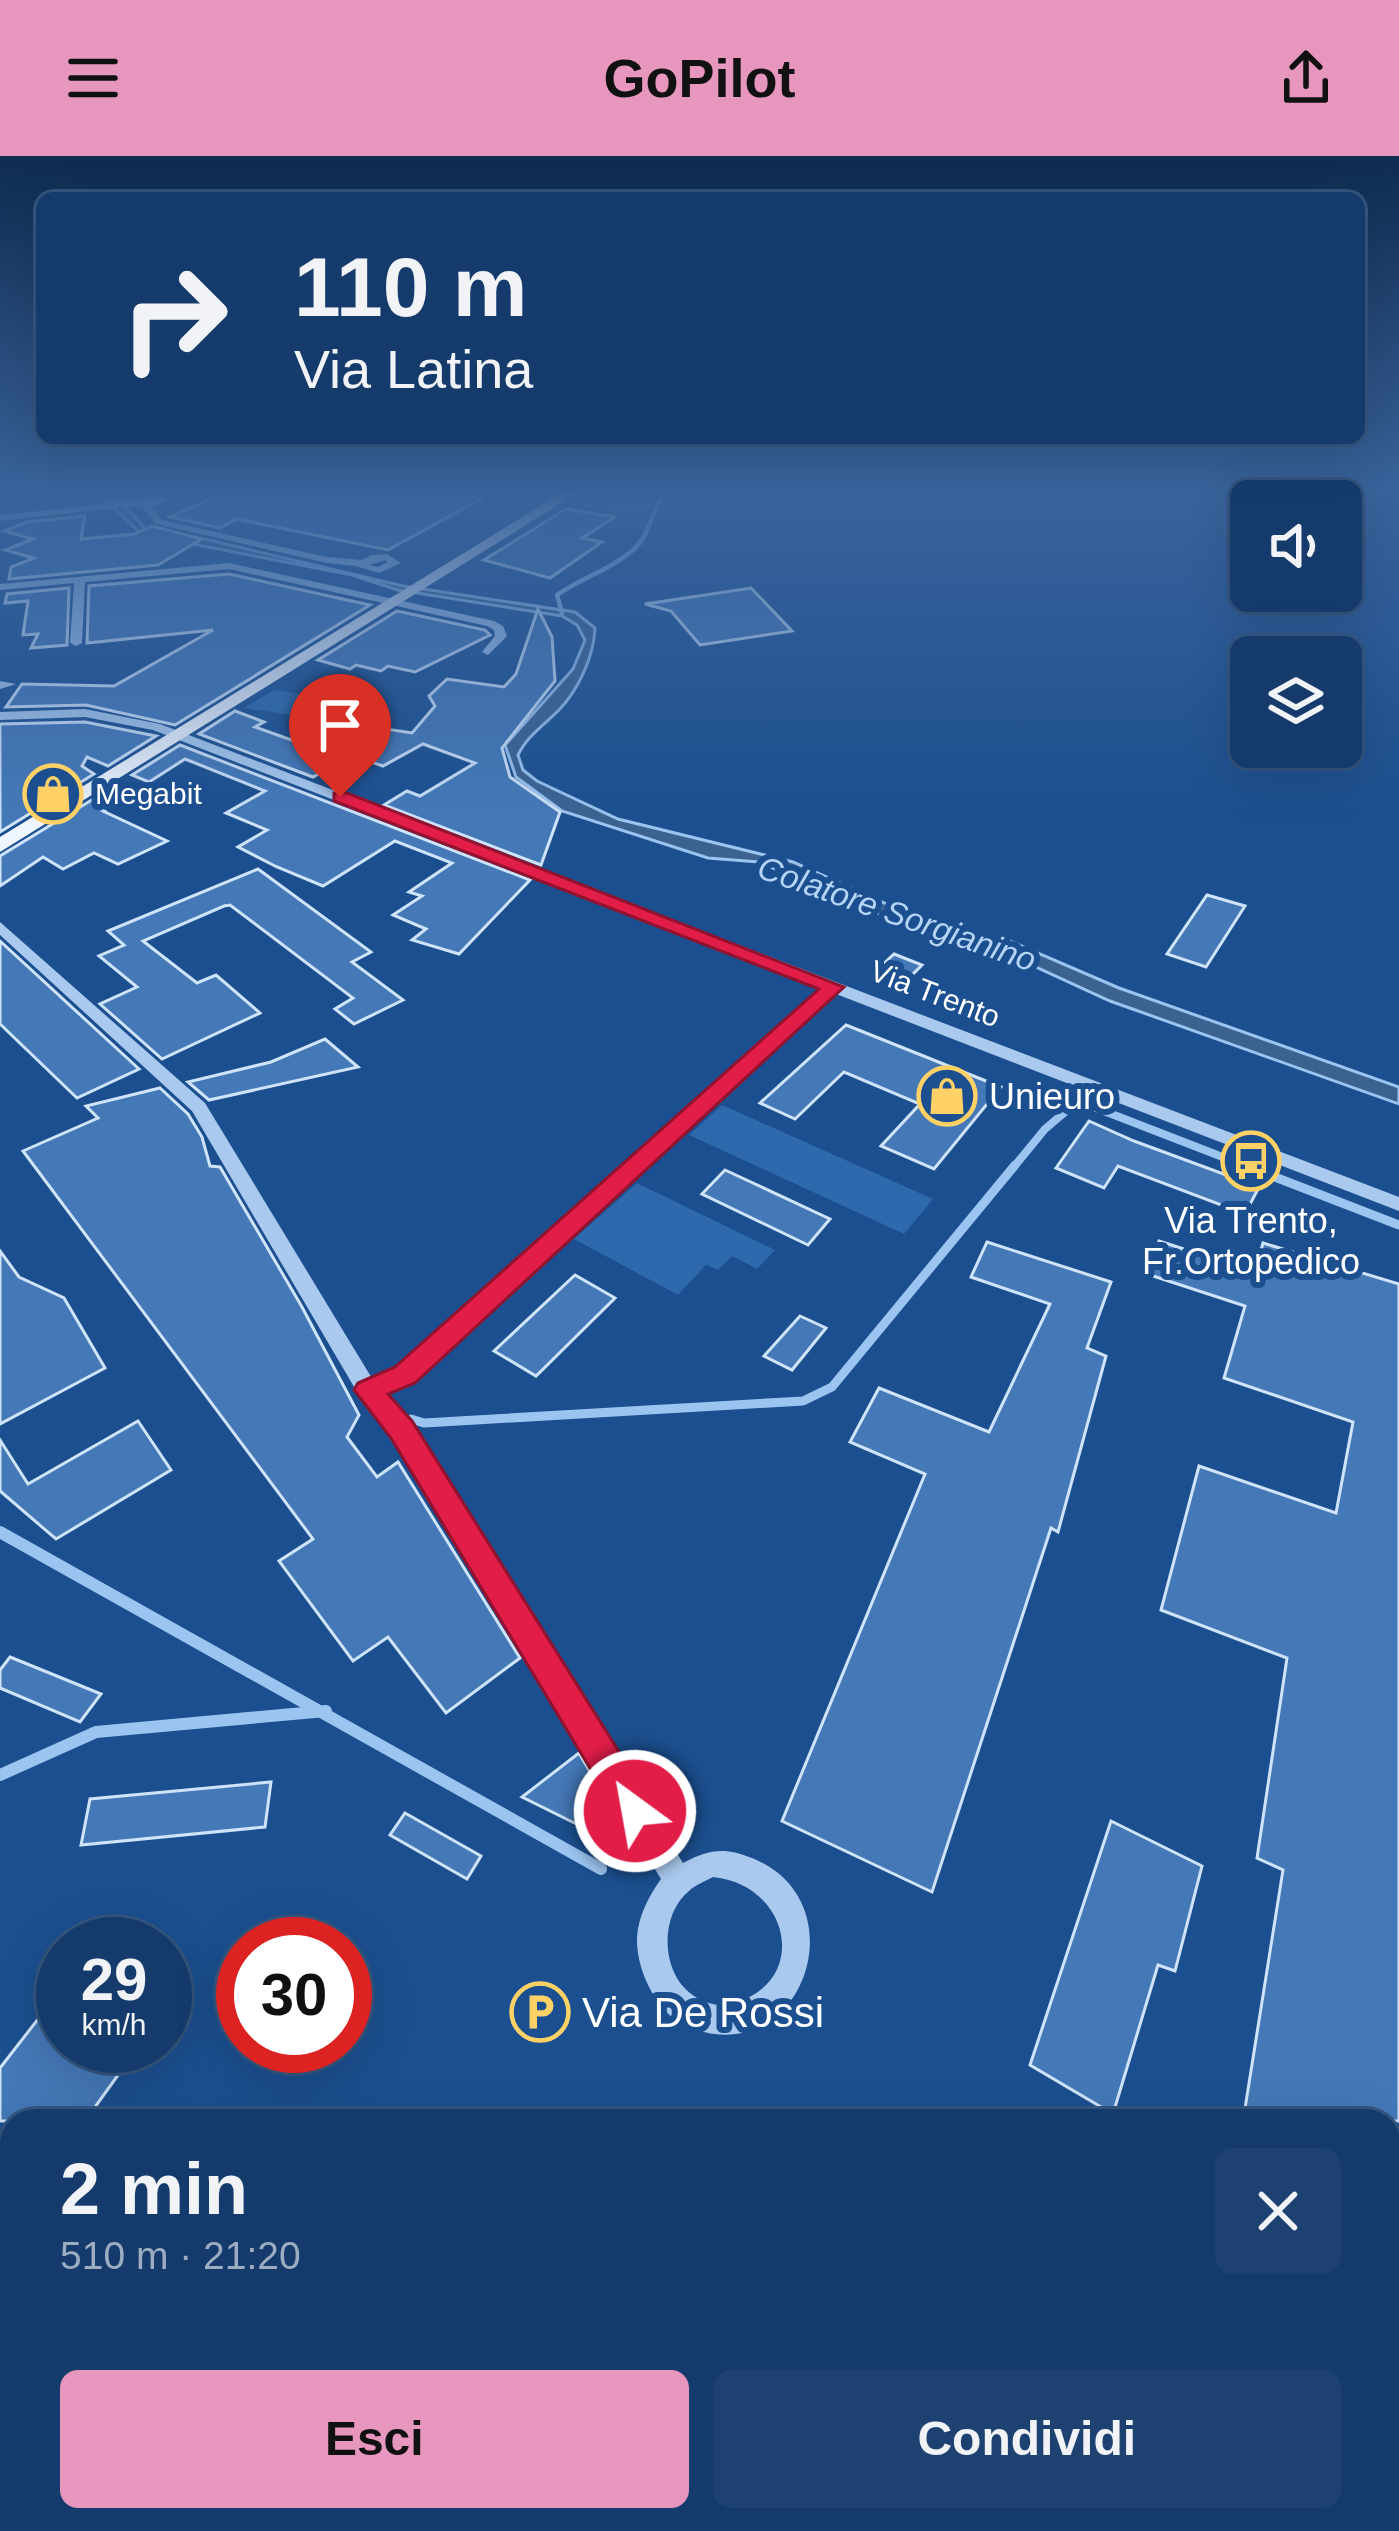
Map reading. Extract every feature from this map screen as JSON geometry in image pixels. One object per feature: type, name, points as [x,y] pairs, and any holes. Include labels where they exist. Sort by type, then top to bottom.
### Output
[{"type":"main road","points":[[0,846],[398,602]]},
{"type":"street","points":[[76,643],[79,602]]},
{"type":"street","points":[[422,602],[499,628],[501,636],[488,652]]},
{"type":"street","name":"Via Trento","points":[[0,716],[85,713],[181,736],[1399,1204]]},
{"type":"street","points":[[0,928],[199,1107],[368,1390],[401,1430],[678,1880]]},
{"type":"street","points":[[368,1390],[405,1375],[834,987]]},
{"type":"street","points":[[730,1863],[764,1876],[778,1891],[796,1928],[796,1948],[783,1989],[768,2006],[727,2022],[685,2009],[669,1994],[658,1977],[650,1935],[664,1895],[678,1880],[694,1869],[730,1863]]},
{"type":"shaded area","points":[[274,690],[348,701],[323,719],[244,708]]},
{"type":"shaded area","points":[[722,1105],[933,1199],[904,1234],[689,1135]]},
{"type":"shaded area","points":[[637,1183],[775,1250],[757,1269],[732,1256],[718,1270],[706,1265],[678,1295],[574,1239]]},
{"type":"water","name":"Colatore Sorgianino","points":[[473,602],[575,612],[595,628],[592,650],[572,693],[518,755],[523,770],[537,781],[618,819],[793,862],[918,918],[1010,941],[1119,988],[1399,1087],[1399,1104],[1110,1001],[1003,952],[882,915],[759,862],[708,858],[562,811],[516,777],[505,745],[573,669],[585,640],[577,625],[562,616]]},
{"type":"building","points":[[28,602],[69,602],[67,645],[31,648],[38,634],[23,635]]},
{"type":"building","points":[[88,602],[370,605],[175,725],[86,705],[6,707],[22,684],[114,686],[213,630],[87,643]]},
{"type":"building","points":[[764,602],[792,631],[700,645],[671,611],[645,604]]},
{"type":"building","points":[[538,609],[552,637],[555,681],[502,748],[510,777],[560,812],[541,865],[384,805],[407,791],[420,796],[475,763],[423,744],[383,766],[328,747],[367,726],[412,733],[435,706],[429,696],[447,679],[504,687],[516,674]]},
{"type":"building","points":[[397,611],[490,635],[415,672],[388,666],[381,671],[356,665],[350,669],[318,660]]},
{"type":"building","points":[[235,711],[264,722],[255,727],[345,759],[313,777],[199,734]]},
{"type":"building","points":[[85,722],[156,736],[108,766],[87,757],[82,766],[94,774],[0,832],[0,724]]},
{"type":"building","points":[[180,745],[530,880],[459,954],[412,940],[426,929],[393,915],[422,896],[409,892],[452,863],[395,841],[323,886],[277,867],[238,847],[267,830],[226,813],[265,791],[185,759],[149,782],[132,775]]},
{"type":"building","points":[[113,787],[126,796],[103,811],[167,841],[118,864],[94,853],[63,869],[43,857],[0,886],[0,856]]},
{"type":"building","points":[[258,869],[371,952],[352,962],[403,1000],[354,1024],[335,1009],[353,998],[230,905],[224,906],[143,941],[197,983],[216,975],[260,1013],[162,1059],[100,1004],[137,987],[99,956],[124,945],[108,931]]},
{"type":"building","points":[[1207,895],[1245,906],[1206,967],[1167,954]]},
{"type":"building","points":[[0,941],[139,1069],[77,1098],[0,1024]]},
{"type":"building","points":[[894,954],[922,965],[903,984],[874,973]]},
{"type":"building","name":"Unieuro","points":[[846,1025],[1001,1087],[934,1169],[881,1146],[920,1104],[844,1072],[795,1119],[760,1103]]},
{"type":"building","points":[[325,1039],[358,1067],[209,1100],[188,1082],[271,1062]]},
{"type":"building","points":[[160,1088],[188,1114],[202,1137],[210,1166],[220,1167],[302,1307],[359,1415],[347,1437],[377,1477],[398,1462],[520,1658],[446,1713],[388,1637],[353,1661],[279,1561],[313,1539],[23,1151],[98,1118],[86,1106]]},
{"type":"building","points":[[1089,1121],[1259,1187],[1245,1214],[1118,1166],[1104,1188],[1056,1168]]},
{"type":"building","points":[[725,1170],[830,1219],[808,1245],[702,1194]]},
{"type":"building","points":[[1159,1241],[1255,1272],[1263,1243],[1399,1284],[1399,2109],[1245,2109],[1283,1870],[1257,1858],[1287,1658],[1161,1610],[1199,1466],[1336,1513],[1353,1422],[1224,1378],[1245,1306],[1147,1274]]},
{"type":"building","points":[[987,1242],[1111,1282],[1087,1348],[1106,1356],[1058,1532],[1051,1528],[932,1892],[782,1821],[925,1474],[850,1442],[879,1388],[989,1432],[1050,1304],[971,1277]]},
{"type":"building","points":[[0,1251],[19,1277],[64,1298],[105,1368],[0,1424]]},
{"type":"building","points":[[575,1275],[615,1298],[536,1376],[494,1351]]},
{"type":"building","points":[[800,1316],[826,1328],[792,1370],[764,1356]]},
{"type":"building","points":[[138,1421],[171,1470],[56,1539],[0,1491],[0,1440],[28,1484]]},
{"type":"building","points":[[10,1657],[101,1694],[80,1722],[0,1688],[0,1670]]},
{"type":"building","points":[[579,1753],[639,1855],[522,1797]]},
{"type":"building","points":[[271,1782],[265,1827],[81,1845],[90,1799]]},
{"type":"building","points":[[405,1813],[481,1856],[467,1879],[390,1835]]},
{"type":"building","points":[[1111,1821],[1202,1866],[1175,1971],[1158,1965],[1115,2109],[1105,2109],[1030,2065]]},
{"type":"building","points":[[36,2022],[36,2073],[120,2073],[94,2109],[0,2109],[0,2068]]},
{"type":"waterway","points":[[559,602],[562,613]]},
{"type":"waterway","points":[[1013,1168],[1045,1129],[1078,1101],[1251,1168]]},
{"type":"waterway","points":[[411,1419],[424,1423],[803,1401],[832,1387],[1015,1165]]},
{"type":"waterway","points":[[1244,1165],[1399,1225]]},
{"type":"waterway","points":[[0,1532],[320,1712]]},
{"type":"waterway","points":[[320,1712],[326,1711]]},
{"type":"waterway","points":[[0,1775],[96,1732],[320,1712]]},
{"type":"waterway","points":[[320,1712],[601,1869]]},
{"type":"place","name":"Megabit","points":[[53,794]]},
{"type":"place","name":"Unieuro","points":[[947,1096]]},
{"type":"place","name":"Via Trento, Fr.Ortopedico","points":[[1251,1161]]},
{"type":"place","name":"Via De Rossi","points":[[540,2012]]},
{"type":"route","points":[[340,797],[834,987],[405,1375],[368,1390],[401,1430],[635,1811]]}]
